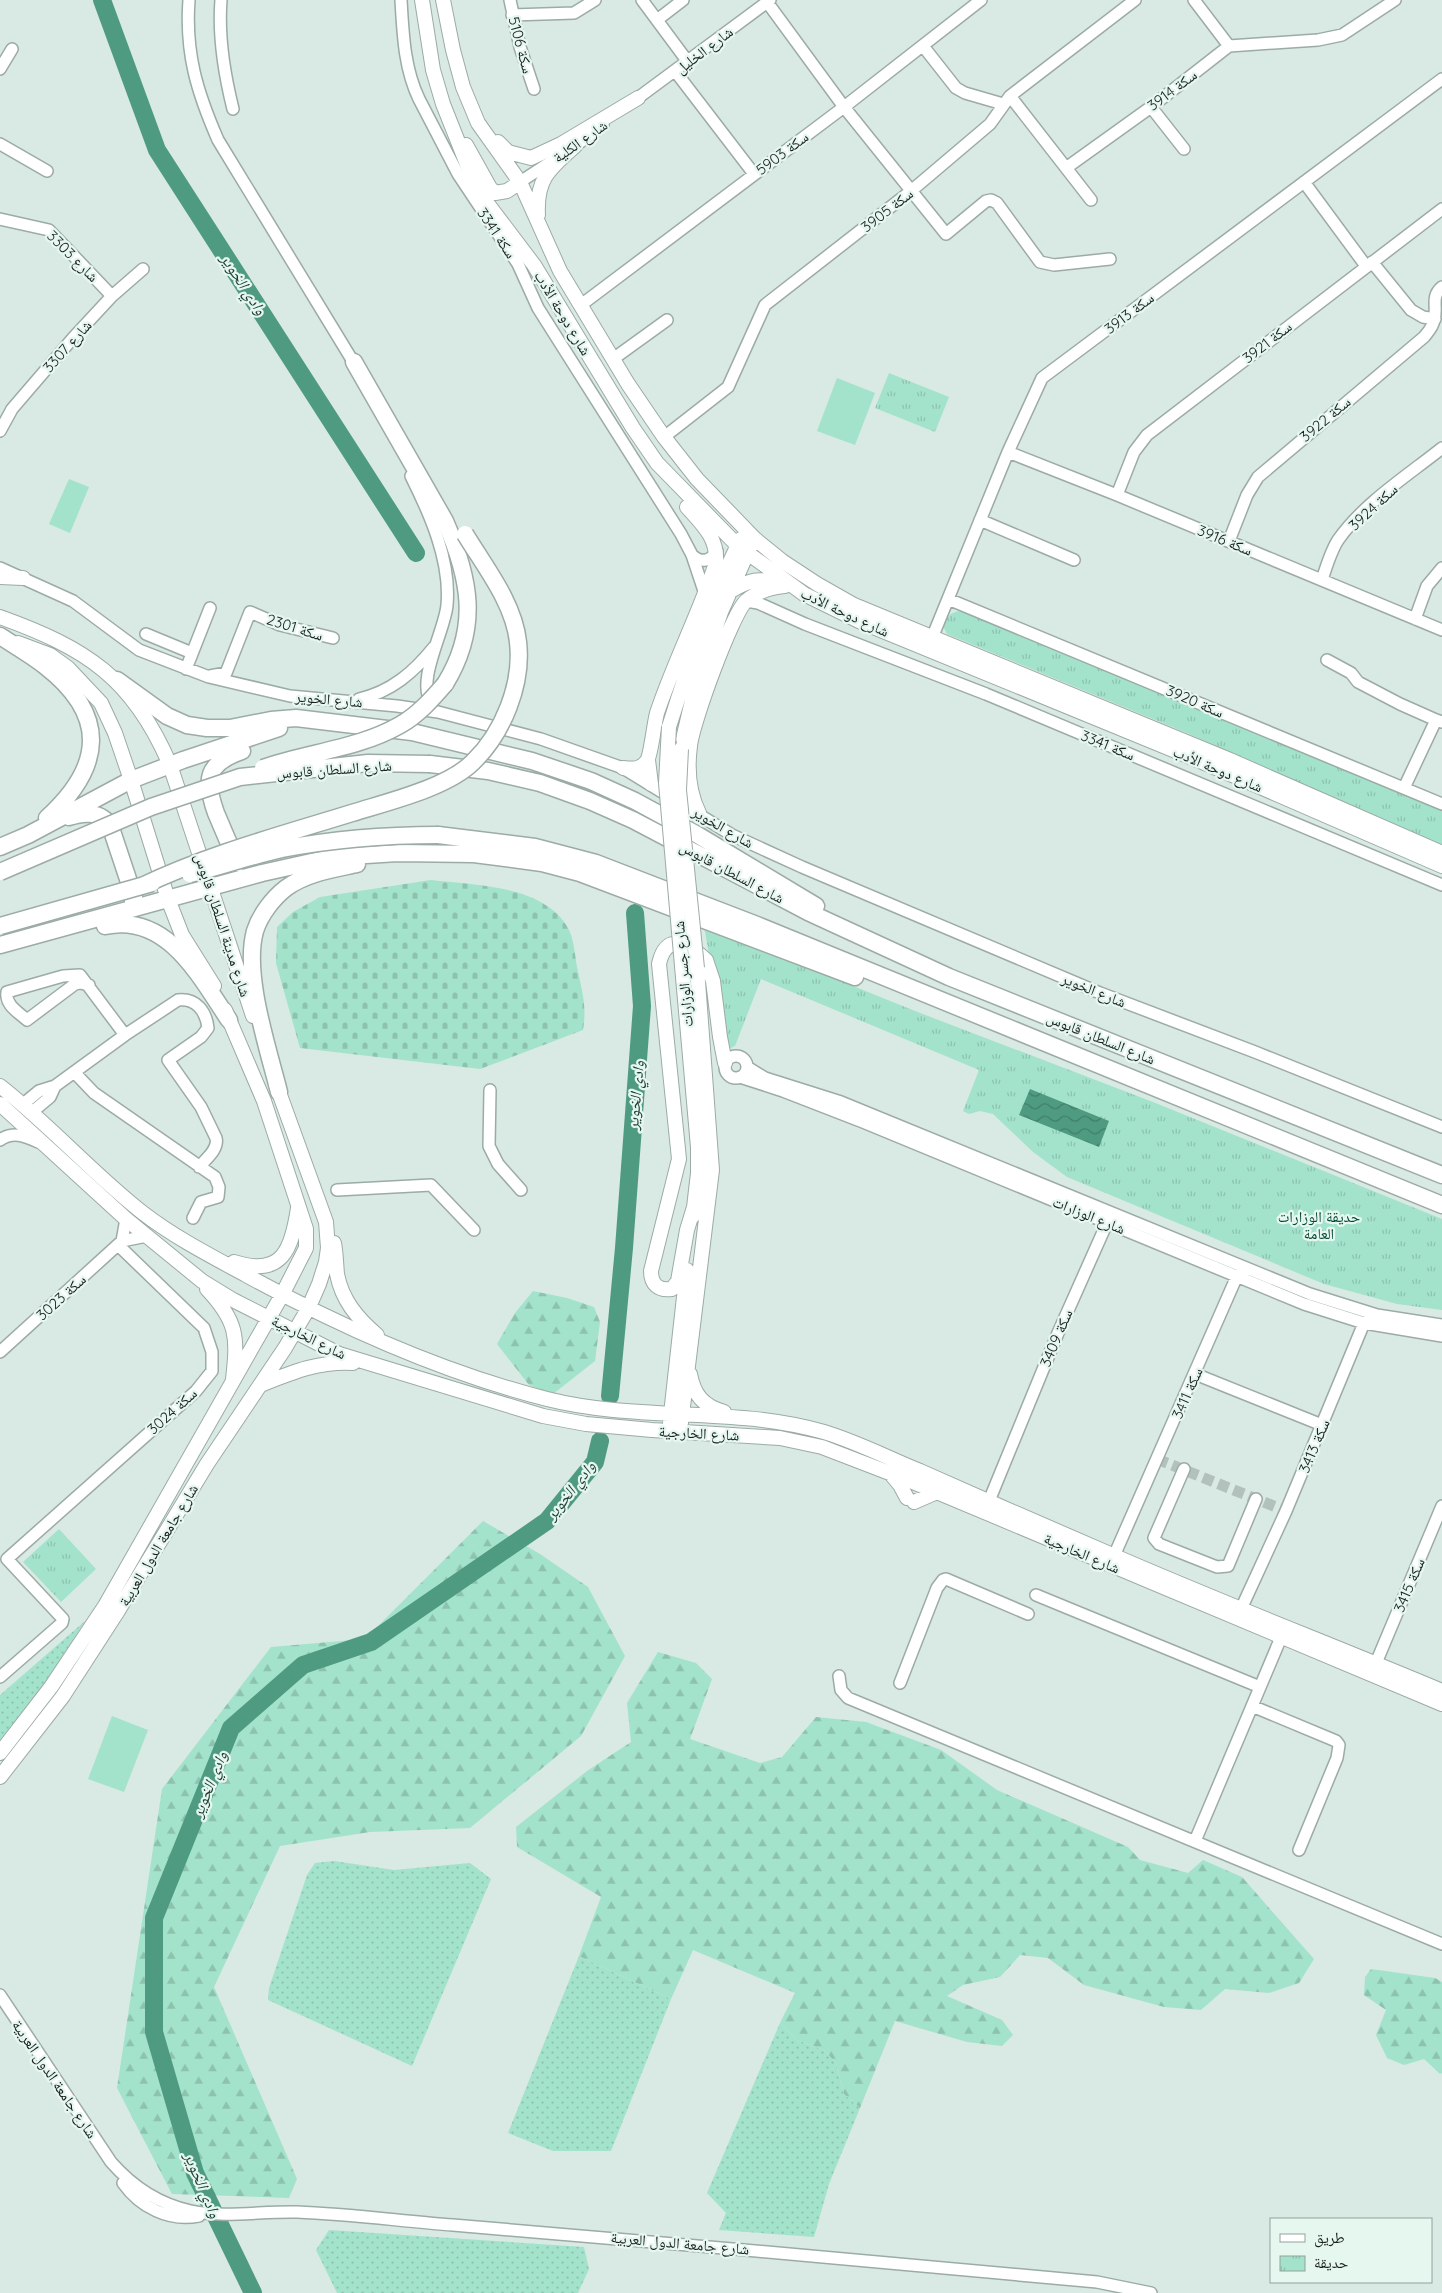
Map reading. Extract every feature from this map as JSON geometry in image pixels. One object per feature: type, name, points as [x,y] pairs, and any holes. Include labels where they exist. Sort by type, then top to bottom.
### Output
[{"type":"highway","points":[[142,886],[215,855],[409,795],[437,784],[472,763],[497,732],[506,711],[518,668],[518,641],[504,597],[393,415],[354,362]]},
{"type":"highway","points":[[240,777],[290,758],[380,735],[401,724],[426,706],[445,684],[452,672],[464,640],[468,594],[457,547],[445,520],[354,362]]},
{"type":"highway","points":[[0,636],[45,666],[62,681],[76,696],[86,713],[91,728],[88,766],[81,779],[72,794],[28,835]]},
{"type":"highway","points":[[117,680],[167,716],[187,725],[207,728],[230,728],[271,720],[296,718],[412,732],[532,761],[591,781],[635,801],[738,858],[816,906],[847,930]]},
{"type":"highway","points":[[0,847],[28,835],[131,780],[269,730],[321,721]]},
{"type":"highway","points":[[262,873],[251,873],[241,869],[224,833],[209,792],[208,778],[214,766],[224,757],[246,749],[269,730]]},
{"type":"highway","name":"شارع السلطان قابوس","points":[[0,872],[151,807],[240,777],[368,763],[430,764],[496,773],[540,783],[590,801],[634,820],[808,912],[949,977],[1442,1175]]},
{"type":"highway","points":[[48,823],[82,814],[94,814],[105,819],[110,825],[134,897],[133,902],[124,912]]},
{"type":"highway","name":"شارع السلطان قابوس","points":[[0,926],[142,886],[281,850],[378,836],[438,835],[535,847],[596,863],[758,925],[1442,1205]]},
{"type":"highway","points":[[279,1092],[259,1011],[253,965],[255,931],[263,914],[273,900],[287,888],[306,878],[329,870],[415,854]]},
{"type":"highway","points":[[0,945],[44,935],[262,873],[334,857],[415,854],[484,855],[542,863],[580,873],[859,978],[900,992],[931,997]]},
{"type":"highway","points":[[44,935],[56,937],[119,922],[139,926],[159,934],[182,953],[229,1020]]},
{"type":"main road","name":"شارع دوحة الأدب","points":[[422,0],[433,70],[443,104],[453,125],[474,182],[556,300],[633,428],[657,463],[742,550],[804,594],[861,622],[1200,761],[1442,866]]},
{"type":"main road","name":"شارع دوحة الأدب","points":[[443,0],[463,87],[478,122],[520,182],[560,270],[613,359],[664,437],[696,479],[751,534],[782,561],[854,605],[1230,760],[1442,853]]},
{"type":"main road","points":[[478,122],[508,152],[531,158],[561,144],[638,98]]},
{"type":"main road","points":[[478,122],[484,140],[505,172],[505,182],[498,185],[494,183],[479,166]]},
{"type":"main road","points":[[453,125],[479,166],[490,188],[495,192],[508,191],[520,182]]},
{"type":"main road","points":[[539,226],[538,198],[540,186],[551,167],[575,146]]},
{"type":"main road","points":[[651,784],[648,760],[651,737],[664,693],[716,563],[717,550],[714,541],[673,490],[657,463]]},
{"type":"main road","name":"شارع جسر الوزارات","points":[[675,1432],[698,1173],[698,1147],[666,783],[669,727],[720,584],[751,534]]},
{"type":"main road","name":"شارع جسر الوزارات","points":[[682,1362],[712,1170],[697,968],[679,790],[695,688],[742,550]]},
{"type":"main road","points":[[0,577],[24,578]]},
{"type":"main road","points":[[729,592],[742,584],[760,579],[778,587],[804,594]]},
{"type":"main road","points":[[651,737],[660,750],[670,755],[684,755],[712,674],[741,607],[759,592],[778,587]]},
{"type":"main road","points":[[0,611],[43,632]]},
{"type":"main road","name":"شارع مدينة السلطان قابوس","points":[[0,617],[43,632],[71,647],[117,680],[140,708],[156,732],[170,765],[279,1092],[326,1222],[328,1248],[326,1262],[308,1308]]},
{"type":"main road","name":"شارع مدينة السلطان قابوس","points":[[0,636],[50,655],[68,668],[88,687],[108,717],[131,780],[168,900],[182,935],[210,976],[264,1101],[306,1229],[306,1248],[282,1295]]},
{"type":"main road","points":[[685,748],[691,790],[699,813]]},
{"type":"main road","points":[[623,768],[634,769],[642,766],[648,760]]},
{"type":"main road","points":[[694,1207],[687,1230],[678,1281],[672,1289],[664,1290],[658,1288],[651,1280],[651,1271],[679,1158],[659,964],[662,952],[666,946],[673,943],[684,946],[706,960],[712,981],[718,1030],[725,1063]]},
{"type":"main road","name":"شارع الخارجية","points":[[0,1086],[115,1190],[147,1216],[200,1250],[282,1295],[390,1347],[450,1369],[548,1399],[590,1407],[638,1412],[759,1418],[784,1422],[826,1433],[920,1478],[937,1492],[1146,1581],[1279,1631],[1376,1663],[1442,1691]]},
{"type":"main road","name":"شارع الخارجية","points":[[0,1104],[126,1219],[202,1281],[339,1354],[366,1364],[520,1410],[586,1424],[675,1432],[780,1438],[822,1447],[890,1472],[920,1478],[989,1501],[1241,1609]]},
{"type":"main road","points":[[200,1250],[249,1267],[274,1262],[290,1246],[298,1207]]},
{"type":"main road","points":[[326,1222],[333,1238],[337,1274],[348,1304],[359,1320],[390,1347]]},
{"type":"main road","points":[[202,1281],[225,1308],[234,1328],[236,1346],[232,1384]]},
{"type":"main road","name":"شارع جامعة الدول العربية","points":[[0,1753],[51,1687],[106,1606],[282,1295]]},
{"type":"main road","name":"شارع جامعة الدول العربية","points":[[0,1777],[64,1696],[116,1614],[206,1464],[262,1384],[308,1308]]},
{"type":"main road","points":[[262,1384],[309,1366],[342,1362],[366,1364]]},
{"type":"main road","points":[[638,1412],[657,1404],[664,1397],[682,1362]]},
{"type":"main road","points":[[682,1362],[695,1392],[706,1405],[723,1412],[759,1418]]},
{"type":"main road","points":[[444,1387],[450,1369]]},
{"type":"main road","points":[[890,1472],[910,1500],[937,1492]]},
{"type":"main road","points":[[958,1500],[979,1503],[989,1501],[994,1510],[1012,1523]]},
{"type":"main road","points":[[1074,1550],[1105,1557],[1114,1556],[1116,1561],[1136,1571],[1146,1581]]},
{"type":"main road","points":[[1201,1603],[1210,1603],[1234,1610],[1241,1609],[1244,1615],[1279,1631]]},
{"type":"main road","name":"شارع الخارجية","points":[[1279,1631],[1323,1654],[1442,1704]]},
{"type":"main road","points":[[1323,1654],[1335,1653],[1367,1665],[1376,1663],[1382,1670],[1404,1681],[1412,1691]]},
{"type":"main road","points":[[1428,1698],[1442,1698]]},
{"type":"street","points":[[189,0],[188,41],[192,68],[211,125],[218,140],[354,362],[366,392],[421,496],[438,544],[447,588],[447,604],[445,620],[435,646],[427,680],[429,700],[438,712]]},
{"type":"street","points":[[220,0],[221,42],[225,76],[233,108]]},
{"type":"street","name":"سكة 3341","points":[[401,0],[403,40],[413,87],[458,174],[518,264],[538,308],[666,508],[692,555],[705,594]]},
{"type":"street","name":"سكة 5106","points":[[510,0],[520,47],[534,89]]},
{"type":"street","points":[[512,15],[574,13],[595,0]]},
{"type":"street","points":[[642,0],[688,62]]},
{"type":"street","points":[[657,20],[683,0]]},
{"type":"street","name":"سكة 5903","points":[[581,305],[844,107],[981,0]]},
{"type":"street","name":"سكة 3905","points":[[664,437],[728,388],[765,305],[912,191],[990,124],[1006,100],[1135,0]]},
{"type":"street","points":[[1200,2],[1230,46],[1318,40],[1342,35],[1394,0]]},
{"type":"street","points":[[768,1],[844,107],[946,234],[986,201],[991,200],[997,204],[1040,262],[1054,265],[1110,259]]},
{"type":"street","name":"شارع الخليل","points":[[638,98],[768,1]]},
{"type":"street","points":[[923,46],[956,88],[965,93],[1006,100],[1092,200]]},
{"type":"street","name":"سكة 3914","points":[[1066,168],[1230,46]]},
{"type":"street","points":[[0,69],[12,49]]},
{"type":"street","points":[[675,72],[754,174]]},
{"type":"street","name":"سكة 3913","points":[[932,638],[1008,452],[1042,378],[1442,79]]},
{"type":"street","name":"شارع الكلية","points":[[520,182],[575,146],[638,98]]},
{"type":"street","points":[[1151,106],[1184,149]]},
{"type":"street","points":[[0,144],[47,171]]},
{"type":"street","points":[[1304,182],[1369,264],[1411,310],[1438,324]]},
{"type":"street","name":"سكة 3921","points":[[1117,495],[1134,452],[1147,435],[1442,209]]},
{"type":"street","name":"3303 شارع","points":[[0,219],[49,230],[112,296]]},
{"type":"street","name":"3307 شارع","points":[[0,431],[12,409],[112,296],[142,269]]},
{"type":"street","points":[[1438,324],[1434,297],[1442,287]]},
{"type":"street","points":[[538,308],[556,300]]},
{"type":"street","points":[[613,359],[667,320]]},
{"type":"street","name":"سكة 3922","points":[[1229,541],[1247,495],[1258,477],[1438,324]]},
{"type":"street","name":"سكة 3924","points":[[1322,580],[1337,541],[1352,524],[1377,500],[1442,448]]},
{"type":"street","name":"سكة 3916","points":[[1008,452],[1117,495],[1442,630]]},
{"type":"street","points":[[980,520],[1074,560]]},
{"type":"street","points":[[692,555],[698,560],[704,561],[711,558],[717,550]]},
{"type":"street","name":"شارع الخوير","points":[[0,568],[84,608],[139,650],[209,676],[283,695],[438,712],[541,738],[623,768],[699,813],[732,836],[1100,993],[1255,1052],[1442,1127]]},
{"type":"street","points":[[1415,619],[1427,586],[1442,568]]},
{"type":"street","points":[[772,609],[769,603],[778,587]]},
{"type":"street","name":"سكة 3920","points":[[948,599],[1442,804]]},
{"type":"street","name":"سكة 3341","points":[[746,601],[758,603],[1022,709],[1442,885]]},
{"type":"street","points":[[186,668],[210,608]]},
{"type":"street","name":"سكة 2301","points":[[209,676],[226,673],[250,612],[280,625],[333,638]]},
{"type":"street","points":[[146,634],[192,653]]},
{"type":"street","points":[[350,701],[387,690],[419,666],[435,646]]},
{"type":"street","points":[[1327,660],[1351,673],[1358,682],[1400,704],[1439,721],[1404,788]]},
{"type":"street","points":[[89,985],[75,984],[26,1020],[7,1002],[6,997],[7,992],[72,974],[80,975],[89,985],[125,1035]]},
{"type":"street","points":[[26,1109],[50,1097],[55,1086],[125,1035],[178,1000],[192,1002],[204,1013],[208,1028],[201,1037],[168,1060],[200,1108],[216,1138],[215,1149],[200,1167]]},
{"type":"street","points":[[736,1056],[742,1058],[747,1067],[744,1074],[734,1078],[728,1075],[725,1063],[730,1058],[736,1056]]},
{"type":"street","name":"شارع الوزارات","points":[[747,1067],[765,1078],[841,1102],[1285,1285],[1343,1306],[1407,1321],[1442,1325]]},
{"type":"street","points":[[74,1072],[94,1093],[214,1178],[219,1187],[220,1194],[214,1199],[201,1202],[193,1218]]},
{"type":"street","name":"شارع الوزارات","points":[[740,1077],[783,1091],[863,1122],[1328,1313],[1364,1323],[1442,1336]]},
{"type":"street","points":[[490,1090],[489,1146],[498,1164],[521,1190]]},
{"type":"street","points":[[0,1140],[9,1135],[16,1134],[26,1136],[48,1148]]},
{"type":"street","points":[[338,1190],[431,1185],[474,1230]]},
{"type":"street","points":[[1107,1223],[1115,1218],[1152,1230]]},
{"type":"street","points":[[126,1219],[120,1243],[147,1236]]},
{"type":"street","name":"سكة 3409","points":[[989,1501],[1058,1333],[1107,1223]]},
{"type":"street","name":"سكة 3023","points":[[0,1352],[120,1243]]},
{"type":"street","name":"سكة 3024","points":[[0,1678],[62,1623],[63,1619],[7,1558],[196,1391],[212,1371],[212,1352],[204,1328],[120,1243]]},
{"type":"street","points":[[1237,1276],[1242,1272],[1248,1272],[1285,1285]]},
{"type":"street","name":"سكة 3411","points":[[1114,1556],[1237,1276]]},
{"type":"street","points":[[1364,1323],[1372,1318],[1407,1321]]},
{"type":"street","name":"سكة 3413","points":[[1241,1609],[1286,1511],[1364,1323]]},
{"type":"street","points":[[1195,1374],[1322,1425]]},
{"type":"street","points":[[1184,1469],[1154,1538],[1159,1544],[1217,1568],[1228,1566],[1256,1499]]},
{"type":"street","name":"سكة 3415","points":[[1376,1663],[1442,1506]]},
{"type":"street","points":[[900,1683],[937,1588],[943,1580],[1028,1614]]},
{"type":"street","points":[[1036,1595],[1260,1687]]},
{"type":"street","points":[[1195,1841],[1260,1687],[1279,1631]]},
{"type":"street","points":[[839,1676],[841,1690],[848,1698],[1442,1944]]},
{"type":"street","points":[[1252,1706],[1336,1741],[1339,1745],[1337,1758],[1299,1850]]},
{"type":"street","name":"شارع جامعة الدول العربية","points":[[0,1995],[111,2162],[126,2188],[156,2212],[169,2216],[189,2218],[208,2213]]},
{"type":"street","name":"شارع جامعة الدول العربية","points":[[111,2162],[126,2178],[143,2191],[170,2204],[188,2210],[208,2213],[298,2212],[672,2242],[1097,2282],[1151,2293]]},
{"type":"street","points":[[156,2212],[170,2204]]},
{"type":"green space","points":[[889,373],[949,397],[935,432],[875,408]]},
{"type":"green space","points":[[837,378],[875,393],[855,445],[817,431]]},
{"type":"green space","points":[[69,479],[89,487],[70,533],[49,524]]},
{"type":"green space","points":[[962,611],[1442,810],[1442,847],[1187,733],[947,634],[943,626],[946,619],[952,613]]},
{"type":"green space","points":[[431,880],[508,890],[544,904],[558,915],[569,930],[573,943],[583,998],[583,1030],[480,1069],[300,1048],[276,963],[277,927],[293,912],[320,897]]},
{"type":"green space","name":"حديقة الوزارات العامة","points":[[704,926],[915,1011],[1153,1102],[1442,1219],[1442,1310],[1397,1304],[1324,1284],[1067,1177],[1033,1152],[993,1114],[980,1111],[969,1114],[963,1111],[979,1070],[761,979],[735,1046],[726,1050]]},
{"type":"green space","points":[[533,1291],[567,1298],[594,1307],[600,1322],[595,1361],[553,1394],[529,1385],[497,1344],[515,1313]]},
{"type":"green space","points":[[483,1521],[540,1554],[588,1587],[625,1656],[581,1736],[470,1828],[370,1832],[280,1846],[214,1987],[297,2179],[289,2198],[172,2194],[117,2088],[162,1789],[271,1647],[365,1639]]},
{"type":"green space","points":[[59,1529],[96,1569],[61,1602],[23,1562]]},
{"type":"green space","points":[[85,1621],[51,1674],[0,1744],[0,1695]]},
{"type":"green space","points":[[658,1652],[696,1663],[712,1679],[690,1739],[760,1763],[782,1757],[816,1717],[866,1722],[941,1750],[997,1790],[1128,1847],[1140,1860],[1188,1873],[1203,1860],[1242,1877],[1314,1959],[1299,1983],[1269,1993],[1225,1989],[1201,2010],[1164,2007],[1084,1985],[1048,1958],[1020,1955],[1000,1977],[963,1985],[947,1996],[1002,2020],[1013,2035],[1002,2046],[967,2042],[895,2021],[860,2108],[844,2094],[836,2063],[824,2050],[797,2040],[780,2023],[795,1993],[693,1950],[671,1999],[579,1956],[601,1897],[517,1847],[516,1827],[587,1771],[631,1742],[627,1703]]},
{"type":"green space","points":[[112,1716],[148,1730],[124,1792],[88,1779]]},
{"type":"green space","points":[[334,1861],[394,1870],[470,1863],[491,1879],[412,2066],[268,2000],[269,1988],[307,1875],[315,1863]]},
{"type":"green space","points":[[579,1956],[671,1999],[611,2151],[553,2151],[508,2133]]},
{"type":"green space","points":[[1371,1969],[1435,1978],[1442,1982],[1442,2073],[1440,2074],[1424,2059],[1404,2065],[1387,2058],[1376,2035],[1386,2010],[1364,1995],[1365,1977]]},
{"type":"green space","points":[[780,2023],[797,2040],[824,2050],[836,2063],[844,2094],[860,2108],[829,2184],[814,2237],[719,2230],[726,2213],[707,2193]]},
{"type":"green space","points":[[329,2230],[584,2247],[589,2269],[578,2293],[337,2293],[316,2250]]},
{"type":"water","points":[[1030,1089],[1109,1121],[1099,1147],[1019,1115]]},
{"type":"waterway","name":"وادي الخوير","points":[[102,0],[157,150],[416,553]]},
{"type":"waterway","name":"وادي الخوير","points":[[610,1396],[624,1248],[642,1006],[635,913]]},
{"type":"waterway","name":"وادي الخوير","points":[[253,2293],[195,2173],[154,2032],[154,1918],[231,1728],[303,1665],[371,1642],[547,1521],[595,1462],[600,1441]]},
{"type":"tunnel","points":[[1157,1459],[1286,1511]]}]
